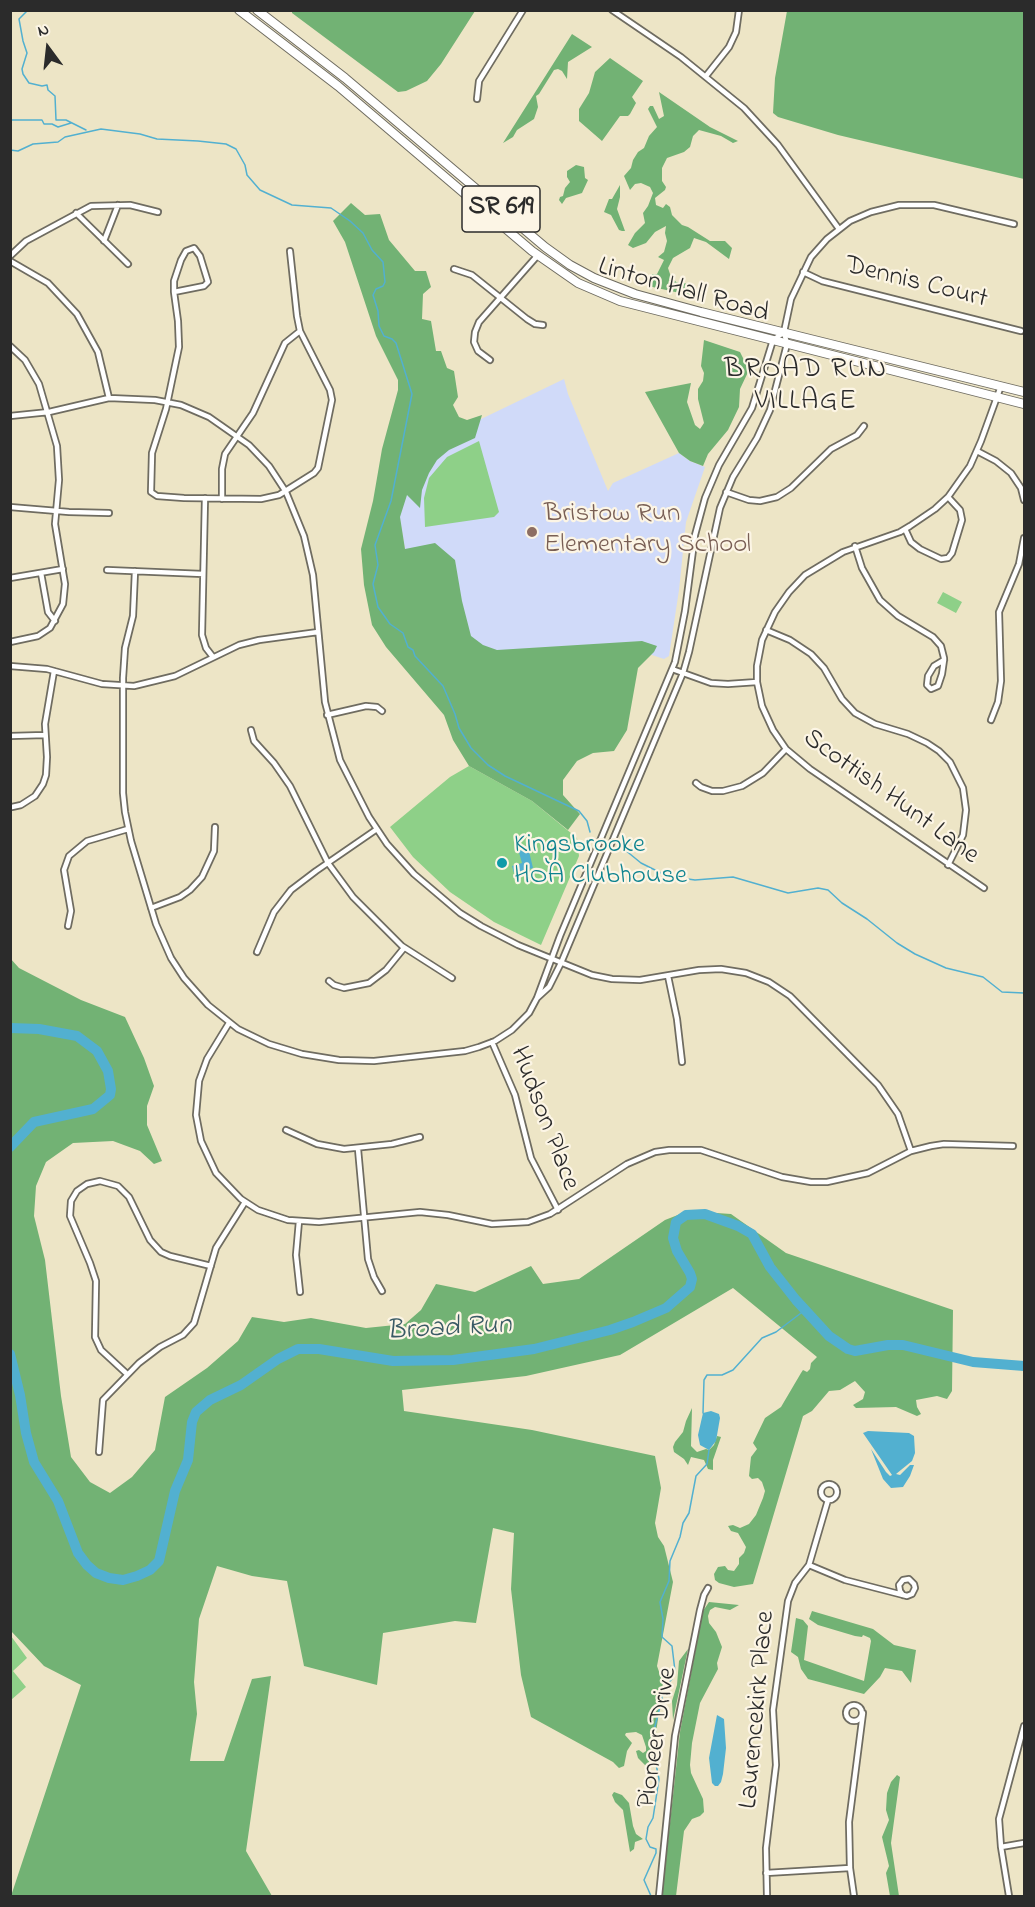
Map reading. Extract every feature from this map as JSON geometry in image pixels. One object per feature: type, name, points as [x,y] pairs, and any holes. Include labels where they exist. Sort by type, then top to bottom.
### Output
[{"type":"main road","name":"Linton Hall Road","points":[[239,10],[338,86],[538,255],[578,283],[620,301],[997,396],[1024,405]]},
{"type":"main road","name":"Linton Hall Road","points":[[257,10],[345,78],[545,247],[570,265],[614,287],[1024,392]]},
{"type":"street","points":[[477,99],[478,81],[523,10]]},
{"type":"street","points":[[612,10],[706,76],[744,108],[763,128],[839,229]]},
{"type":"street","points":[[706,76],[721,59],[733,40],[739,10]]},
{"type":"street","points":[[537,998],[549,987],[561,963],[683,673],[716,524],[726,492],[765,424],[777,390],[787,344],[784,332],[791,299],[802,272],[818,249],[839,229],[871,212],[885,208],[913,204],[949,208],[1014,224]]},
{"type":"street","points":[[104,241],[118,205]]},
{"type":"street","points":[[10,256],[26,241],[91,206],[143,207],[158,212]]},
{"type":"street","points":[[76,213],[128,264]]},
{"type":"street","points":[[174,292],[204,286],[208,282],[200,256],[194,248],[186,251],[174,280],[174,292],[178,321],[179,348],[168,402],[152,453],[151,492],[157,496],[261,500],[286,492],[318,468],[332,400],[330,390],[300,331],[290,251]]},
{"type":"street","points":[[490,360],[478,351],[474,342],[479,322],[538,255]]},
{"type":"street","points":[[10,261],[48,283],[77,314],[98,352],[109,398]]},
{"type":"street","points":[[454,268],[472,275],[527,319],[535,324],[543,325]]},
{"type":"street","name":"Dennis Court","points":[[802,272],[822,280],[1021,331]]},
{"type":"street","points":[[222,499],[223,460],[229,446],[253,413],[285,343],[300,331]]},
{"type":"street","points":[[135,571],[133,616],[125,648],[123,793],[128,829],[151,908],[163,942],[184,978],[208,1005],[229,1023],[252,1036],[284,1049],[339,1060],[396,1060],[465,1051],[492,1042],[523,1020],[537,998],[551,959],[672,669],[679,646],[695,535],[705,498],[716,471],[752,408],[772,340],[784,332]]},
{"type":"street","points":[[10,346],[25,360],[32,371],[49,412],[57,446],[59,464],[56,537],[63,569],[64,594],[55,621],[50,628],[38,636],[10,642]]},
{"type":"street","name":"Scottish Hunt Lane","points":[[984,888],[810,769],[786,749],[767,719],[757,682],[757,659],[766,630],[782,600],[816,566],[855,546],[905,529],[923,518],[948,497],[964,476],[977,451],[1001,386]]},
{"type":"street","points":[[10,416],[49,412],[109,398],[134,397],[168,402],[209,417],[238,435],[260,455],[286,492],[300,522],[309,555],[321,680],[327,714],[340,760],[348,779],[377,829],[414,874],[460,913],[497,935],[592,975],[612,979],[640,980],[709,969],[734,970],[757,976],[779,988],[799,1004],[882,1090],[898,1114],[911,1151]]},
{"type":"street","points":[[726,492],[748,500],[760,501],[777,497],[791,488],[831,449],[857,435],[864,426]]},
{"type":"street","points":[[977,451],[996,460],[1011,473],[1021,488],[1024,500]]},
{"type":"street","points":[[905,529],[911,542],[920,549],[941,559],[948,558],[952,553],[962,520],[960,510],[948,497]]},
{"type":"street","points":[[205,498],[202,635],[206,648],[213,657]]},
{"type":"street","points":[[10,507],[109,513]]},
{"type":"street","points":[[991,720],[998,702],[1001,681],[999,612],[1019,564],[1024,538]]},
{"type":"street","points":[[855,546],[862,568],[880,600],[898,616],[938,641],[944,652],[944,660],[938,686],[932,689],[927,685],[929,674],[934,666],[944,660]]},
{"type":"street","points":[[10,578],[63,569]]},
{"type":"street","points":[[107,570],[203,574]]},
{"type":"street","points":[[41,573],[48,612],[55,621]]},
{"type":"street","points":[[766,630],[790,640],[811,654],[824,668],[842,699],[855,713],[874,724],[908,734],[927,743],[950,762],[963,788],[966,810],[963,835],[948,865]]},
{"type":"street","points":[[10,666],[54,671],[91,682],[123,686],[162,681],[186,672],[234,647],[252,641],[318,632]]},
{"type":"street","points":[[672,669],[700,680],[723,684],[757,682]]},
{"type":"street","points":[[12,807],[27,802],[43,784],[47,766],[46,713],[54,671]]},
{"type":"street","points":[[327,714],[366,706],[377,707],[382,711]]},
{"type":"street","points":[[251,730],[254,741],[274,763],[290,786],[328,863],[367,913],[404,948],[452,978]]},
{"type":"street","points":[[10,736],[45,735]]},
{"type":"street","points":[[696,783],[712,791],[723,791],[742,786],[763,773],[786,749]]},
{"type":"street","points":[[151,908],[180,897],[190,891],[202,878],[214,851],[215,827]]},
{"type":"street","points":[[68,926],[71,911],[64,870],[69,856],[87,841],[128,829]]},
{"type":"street","points":[[257,952],[268,922],[281,901],[299,884],[377,829]]},
{"type":"street","points":[[329,981],[344,988],[369,983],[386,970],[404,948]]},
{"type":"street","points":[[668,976],[677,1019],[682,1062]]},
{"type":"street","points":[[229,1023],[202,1070],[196,1093],[196,1115],[201,1141],[210,1164],[223,1181],[245,1202],[268,1214],[299,1221],[319,1222],[405,1213],[432,1213],[505,1225],[528,1222],[558,1210],[627,1164],[655,1152],[669,1150],[701,1150],[782,1177],[811,1182],[855,1177],[881,1167],[911,1151],[944,1144],[1013,1146]]},
{"type":"street","name":"Hudson Place","points":[[492,1042],[515,1095],[531,1158],[558,1210]]},
{"type":"street","points":[[286,1130],[329,1148],[358,1149],[420,1137]]},
{"type":"street","points":[[358,1149],[371,1269],[382,1291]]},
{"type":"street","points":[[127,1374],[101,1350],[95,1337],[96,1281],[70,1216],[71,1202],[77,1191],[87,1184],[100,1181],[118,1186],[129,1197],[155,1246],[170,1256],[211,1266]]},
{"type":"street","points":[[99,1452],[103,1400],[148,1355],[189,1330],[198,1316],[220,1239],[245,1202]]},
{"type":"street","points":[[299,1221],[296,1255],[300,1292]]},
{"type":"street","name":"Laurencekirk Place","points":[[767,1896],[768,1827],[776,1765],[773,1710],[788,1601],[793,1587],[809,1565],[828,1500]]},
{"type":"street","points":[[809,1565],[845,1580],[903,1595]]},
{"type":"street","name":"Pioneer Drive","points":[[659,1896],[675,1736],[700,1610],[708,1588]]},
{"type":"street","points":[[854,1896],[850,1868],[850,1813],[863,1713]]},
{"type":"street","points":[[1009,1896],[999,1829],[1000,1809],[1024,1727]]},
{"type":"street","points":[[1001,1847],[1024,1843]]},
{"type":"street","points":[[766,1873],[850,1868]]},
{"type":"shaded area","name":"Bristow Run Elementary School","points":[[564,379],[608,491],[613,483],[679,453],[690,461],[705,467],[686,522],[669,656],[664,659],[643,652],[531,672],[422,648],[393,479],[448,435]]},
{"type":"green space","points":[[292,10],[475,11],[441,64],[427,81],[406,91],[398,92],[292,13]]},
{"type":"green space","points":[[787,11],[1024,11],[1024,179],[838,135],[778,117],[773,113],[775,78]]},
{"type":"green space","points":[[572,34],[592,47],[568,62],[567,79],[562,71],[554,70],[536,96],[538,107],[534,119],[503,143]]},
{"type":"green space","points":[[610,58],[643,81],[632,97],[636,103],[630,114],[620,116],[602,141],[579,121],[579,109],[589,93],[595,72]]},
{"type":"green space","points":[[659,92],[710,127],[738,141],[733,143],[721,136],[699,130],[693,136],[690,147],[684,152],[667,158],[662,168],[662,181],[666,187],[655,198],[656,205],[663,208],[666,204],[670,207],[672,215],[682,225],[710,241],[725,241],[732,248],[729,259],[706,242],[694,238],[690,248],[673,258],[668,268],[670,274],[676,282],[690,284],[691,295],[648,286],[652,274],[657,274],[664,260],[658,257],[664,252],[667,241],[666,226],[655,232],[646,243],[633,248],[628,245],[645,223],[643,213],[653,193],[650,187],[641,183],[635,184],[630,190],[624,176],[657,127],[648,109],[650,106],[653,106],[659,119],[664,116]]},
{"type":"green space","points":[[576,165],[584,167],[585,178],[588,180],[582,193],[566,198],[562,204],[560,197],[563,196],[570,182],[567,171]]},
{"type":"green space","points":[[620,185],[617,209],[625,231],[619,230],[611,215],[604,212],[609,199],[612,199]]},
{"type":"green space","points":[[351,203],[365,215],[380,214],[389,240],[415,271],[426,271],[431,287],[423,294],[422,319],[431,321],[436,351],[441,351],[447,368],[454,371],[458,397],[453,405],[459,417],[467,420],[482,415],[475,438],[449,450],[437,460],[422,490],[420,508],[407,495],[400,517],[405,549],[435,543],[455,560],[471,636],[483,645],[497,650],[642,641],[657,646],[638,668],[627,730],[614,751],[593,753],[577,761],[563,780],[563,795],[580,814],[568,830],[532,801],[469,766],[453,740],[444,715],[386,647],[372,625],[364,585],[361,549],[373,501],[382,449],[398,390],[398,380],[376,336],[345,242],[333,221]]},
{"type":"green space","points":[[704,340],[740,352],[749,370],[740,389],[739,407],[728,430],[708,454],[703,466],[679,453],[645,392],[691,383],[687,402],[695,425],[700,429],[704,423],[698,389],[703,381],[704,373],[701,366]]},
{"type":"green space","points":[[479,441],[499,512],[494,517],[425,527],[424,498],[429,478],[447,457]]},
{"type":"green space","points":[[943,592],[962,602],[956,613],[937,603]]},
{"type":"green space","points":[[469,766],[532,801],[577,838],[579,856],[541,945],[494,922],[450,892],[413,857],[390,827],[450,777]]},
{"type":"green space","points":[[10,958],[19,968],[81,1000],[125,1017],[154,1086],[147,1106],[147,1125],[162,1161],[154,1164],[140,1151],[113,1141],[73,1143],[46,1162],[36,1186],[34,1216],[45,1260],[61,1396],[71,1457],[90,1482],[110,1493],[132,1477],[155,1450],[165,1397],[207,1368],[238,1341],[252,1317],[284,1322],[311,1318],[366,1328],[405,1324],[421,1310],[436,1284],[475,1292],[531,1266],[543,1284],[579,1279],[665,1220],[688,1211],[731,1214],[786,1253],[953,1310],[952,1391],[947,1399],[937,1396],[916,1400],[921,1414],[917,1416],[896,1407],[856,1408],[853,1405],[863,1399],[865,1392],[855,1381],[840,1390],[829,1391],[812,1411],[803,1416],[753,1584],[734,1587],[719,1583],[715,1580],[714,1574],[718,1567],[725,1566],[728,1570],[734,1571],[739,1564],[739,1558],[746,1547],[738,1533],[731,1531],[728,1526],[733,1525],[740,1528],[749,1524],[756,1515],[763,1498],[765,1491],[762,1482],[758,1478],[752,1479],[749,1476],[751,1457],[757,1449],[753,1443],[765,1418],[781,1407],[803,1370],[807,1372],[817,1357],[733,1288],[620,1355],[526,1376],[402,1390],[404,1411],[532,1430],[655,1456],[661,1488],[655,1523],[658,1537],[664,1546],[673,1582],[657,1666],[663,1683],[656,1733],[650,1745],[655,1754],[649,1759],[649,1766],[647,1767],[638,1758],[636,1751],[643,1753],[646,1747],[642,1735],[636,1732],[625,1735],[632,1743],[627,1751],[624,1766],[619,1768],[613,1762],[531,1717],[521,1675],[511,1589],[514,1533],[493,1528],[476,1623],[455,1621],[383,1633],[377,1685],[304,1666],[287,1581],[252,1576],[217,1566],[199,1619],[194,1682],[197,1714],[190,1761],[224,1761],[252,1679],[271,1676],[246,1851],[272,1896],[11,1896],[81,1685],[44,1666],[11,1631]]},
{"type":"green space","points":[[692,1408],[691,1446],[697,1452],[709,1450],[714,1445],[717,1436],[721,1437],[713,1460],[713,1470],[708,1469],[704,1460],[691,1457],[688,1465],[674,1452],[675,1442],[683,1432]]},
{"type":"green space","points":[[709,1602],[739,1605],[730,1610],[715,1607],[710,1610],[708,1616],[709,1623],[716,1632],[722,1647],[717,1663],[718,1669],[700,1703],[690,1765],[691,1773],[703,1799],[704,1812],[692,1819],[684,1831],[676,1896],[662,1896],[680,1732],[703,1611]]},
{"type":"green space","points":[[812,1611],[873,1629],[894,1645],[916,1650],[911,1683],[902,1671],[885,1668],[864,1694],[808,1679],[801,1669],[798,1657],[791,1652],[796,1618],[803,1620],[808,1626],[804,1660],[864,1681],[871,1641],[863,1635],[862,1637],[855,1636],[818,1625],[809,1619]]},
{"type":"green space","points":[[11,1636],[27,1658],[13,1671],[26,1687],[11,1700]]},
{"type":"green space","points":[[688,1649],[673,1720],[672,1701],[677,1685],[679,1661]]},
{"type":"green space","points":[[897,1775],[900,1777],[891,1843],[899,1896],[890,1896],[886,1873],[889,1866],[882,1837],[889,1820],[886,1810],[887,1793],[891,1782]]},
{"type":"green space","points":[[614,1792],[622,1795],[629,1803],[636,1834],[643,1839],[635,1842],[634,1849],[630,1852],[623,1810],[615,1802],[612,1795]]},
{"type":"water","points":[[528,847],[533,868],[514,873],[512,866],[522,863],[518,849]]},
{"type":"water","points":[[711,1411],[719,1414],[720,1418],[716,1441],[709,1450],[700,1445],[698,1435],[703,1413]]},
{"type":"water","points":[[868,1431],[909,1433],[914,1436],[915,1453],[912,1461],[896,1474],[900,1475],[910,1465],[914,1465],[903,1487],[891,1488],[883,1479],[871,1449],[886,1472],[892,1475],[863,1433]]},
{"type":"water","points":[[717,1715],[724,1719],[726,1748],[721,1782],[715,1786],[712,1783],[709,1758]]},
{"type":"waterway","points":[[28,10],[19,19],[27,53],[22,69],[23,74],[29,83],[47,85],[48,90],[55,96],[56,120],[66,120],[86,130]]},
{"type":"waterway","points":[[10,120],[42,120],[44,124],[58,127],[71,123]]},
{"type":"waterway","points":[[10,150],[18,151],[33,144],[58,142],[65,137],[101,129],[140,134],[157,139],[226,144],[236,149],[245,165],[247,175],[260,190],[292,205],[331,208],[363,233],[372,250],[383,262],[385,282],[383,286],[376,289],[373,295],[378,311],[379,326],[384,336],[396,343],[412,394],[391,501],[375,545],[378,565],[373,584],[378,607],[390,624],[403,633],[408,647],[443,686],[459,728],[471,748],[488,765],[505,776],[579,811],[587,821],[590,832]]},
{"type":"waterway","points":[[619,845],[641,863],[667,876],[695,880],[733,877],[788,893],[818,888],[828,890],[842,903],[915,954],[946,968],[983,977],[1002,992],[1024,993]]},
{"type":"waterway","name":"Broad Run","points":[[10,1028],[39,1029],[77,1036],[97,1051],[108,1071],[111,1089],[110,1095],[93,1109],[34,1122],[10,1147]]},
{"type":"waterway","name":"Broad Run","points":[[10,1354],[34,1462],[58,1501],[78,1553],[96,1573],[123,1580],[150,1570],[159,1561],[175,1491],[188,1460],[192,1422],[196,1412],[210,1400],[241,1385],[278,1359],[298,1349],[319,1349],[393,1361],[453,1360],[534,1349],[633,1322],[666,1308],[690,1287],[692,1279],[690,1273],[677,1251],[673,1238],[676,1222],[686,1215],[705,1214],[738,1226],[752,1234],[770,1267],[796,1300],[829,1336],[848,1349],[855,1351],[888,1345],[903,1345],[973,1362],[1024,1366]]},
{"type":"waterway","points":[[703,1413],[704,1380],[707,1375],[722,1375],[733,1370],[762,1338],[776,1332],[805,1310]]},
{"type":"waterway","points":[[651,1896],[644,1880],[656,1853],[656,1849],[650,1847],[646,1839],[648,1827],[653,1818],[659,1779],[654,1730],[662,1699],[661,1690],[672,1679],[675,1671],[672,1646],[662,1637],[663,1619],[660,1602],[669,1581],[670,1561],[683,1523],[689,1513],[696,1476],[707,1464],[709,1450]]},
{"type":"place","name":"Bristow Run Elementary School","points":[[532,532]]},
{"type":"place","name":"Kingsbrooke HOA Clubhouse","points":[[502,863]]},
{"type":"district","name":"BROAD RUN VILLAGE","points":[[806,387]]}]
